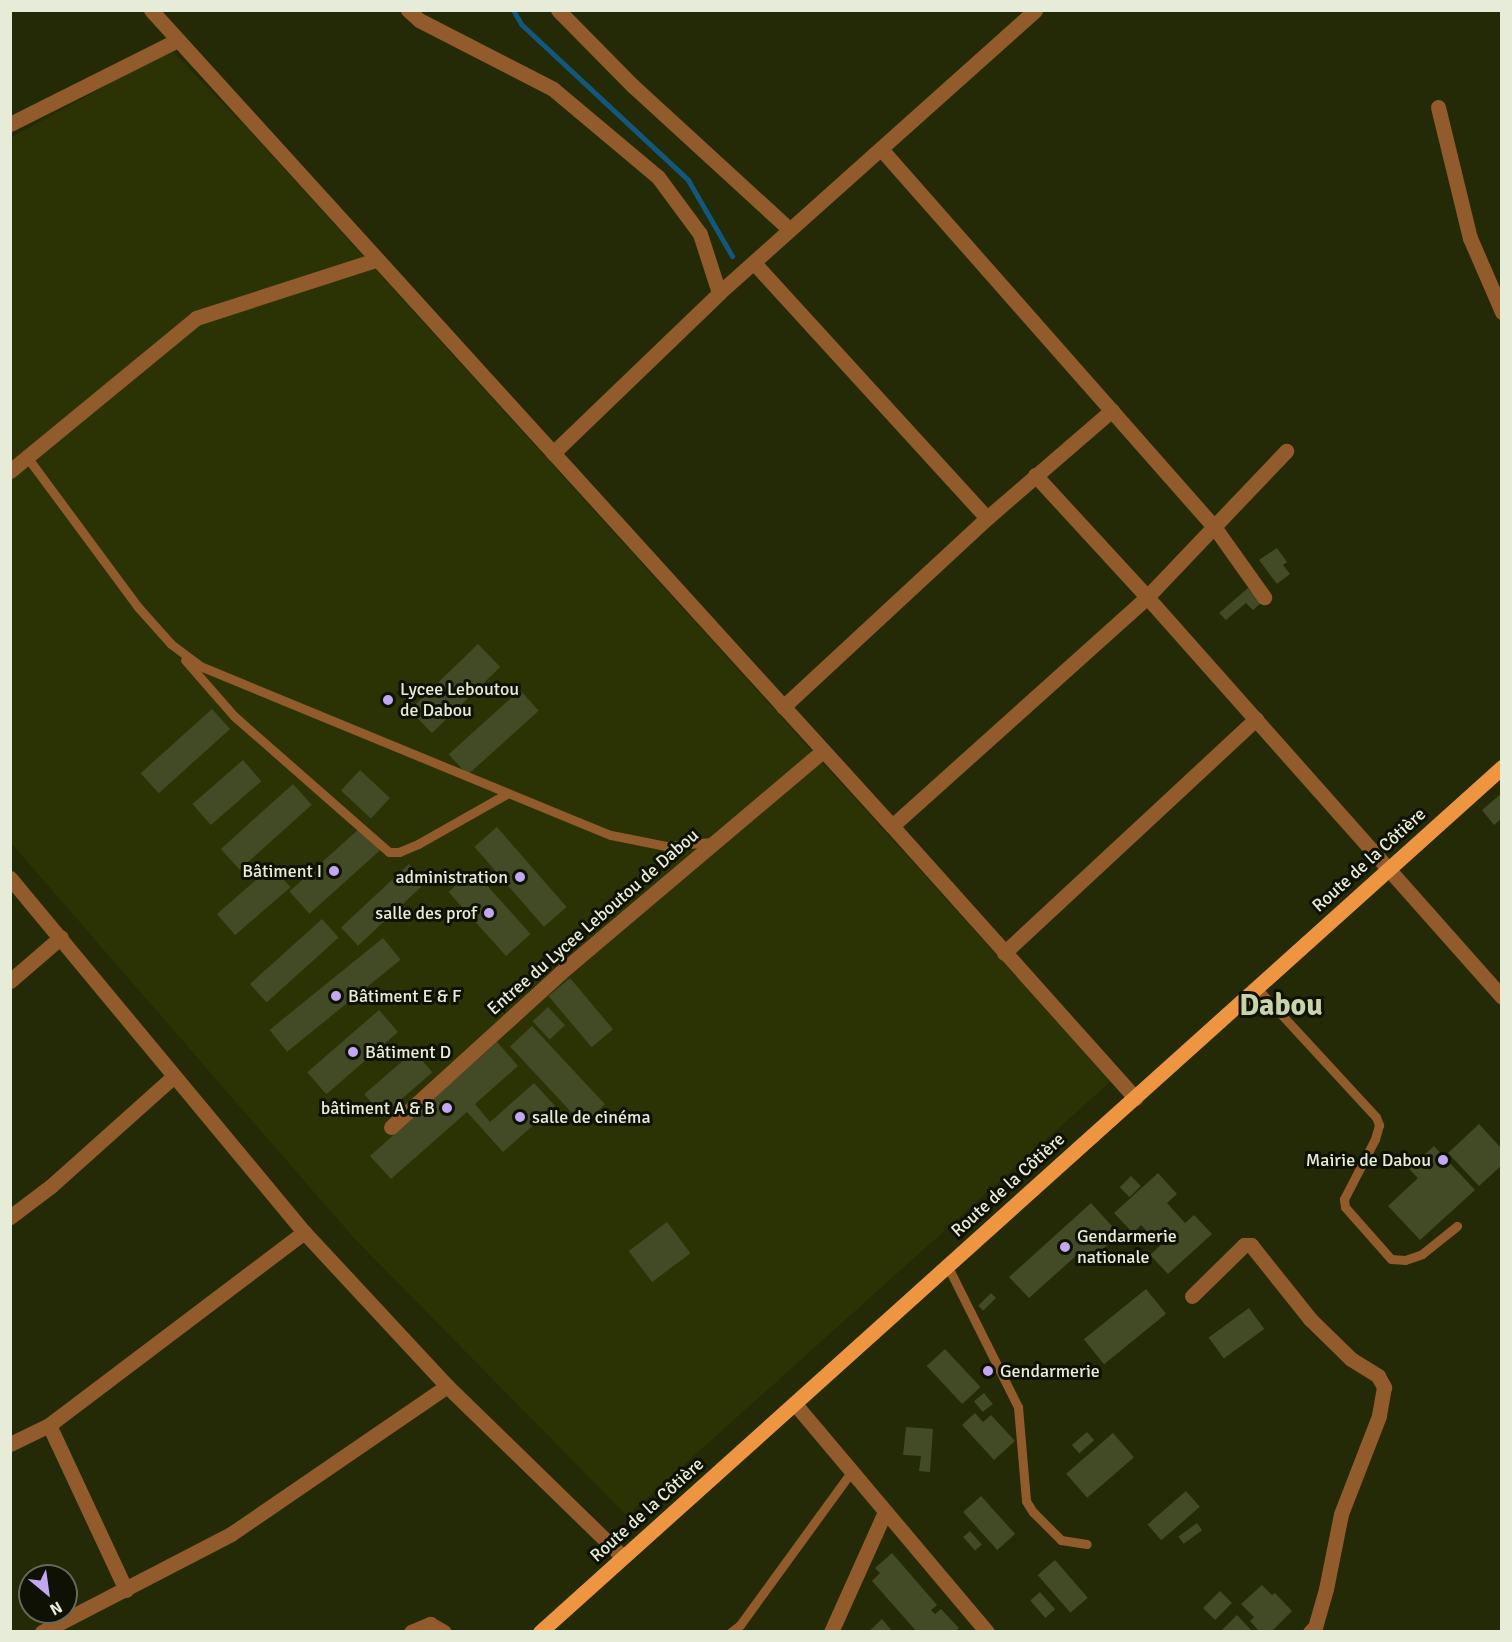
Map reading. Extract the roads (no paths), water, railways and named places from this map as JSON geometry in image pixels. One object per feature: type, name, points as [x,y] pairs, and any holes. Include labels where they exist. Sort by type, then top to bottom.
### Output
[{"type":"main road","name":"Route de la Côtière","points":[[540,1632],[1502,767]]},
{"type":"street","points":[[151,10],[892,825],[1135,1098]]},
{"type":"street","points":[[408,10],[419,20],[553,89],[658,177],[700,234],[719,293]]},
{"type":"street","points":[[558,10],[633,87],[789,230]]},
{"type":"street","points":[[553,453],[719,293],[755,264],[789,230],[1035,10]]},
{"type":"street","points":[[10,124],[178,40]]},
{"type":"street","points":[[1438,107],[1470,238],[1482,272],[1502,312]]},
{"type":"street","points":[[881,148],[1215,528],[1264,597]]},
{"type":"street","points":[[10,471],[196,318],[376,260]]},
{"type":"street","points":[[755,264],[987,518]]},
{"type":"street","points":[[783,707],[987,518],[1112,410]]},
{"type":"street","points":[[892,825],[1147,597],[1286,451]]},
{"type":"street","points":[[1035,476],[1256,718],[1387,870],[1502,997]]},
{"type":"street","points":[[1004,953],[1256,718]]},
{"type":"street","name":"Entree du Lycee Leboutou de Dabou","points":[[391,1127],[560,973],[823,751]]},
{"type":"street","points":[[10,878],[304,1232],[447,1386],[623,1557]]},
{"type":"street","points":[[10,981],[61,937]]},
{"type":"street","points":[[10,1217],[51,1186],[174,1076]]},
{"type":"street","points":[[10,1444],[49,1425],[304,1232]]},
{"type":"street","points":[[1192,1296],[1244,1245],[1251,1245],[1310,1319],[1351,1359],[1378,1377],[1384,1387],[1379,1416],[1341,1514],[1326,1589],[1315,1627],[1310,1632]]},
{"type":"street","points":[[42,1632],[231,1534],[447,1386]]},
{"type":"street","points":[[795,1404],[987,1632]]},
{"type":"street","points":[[49,1425],[126,1590]]},
{"type":"street","points":[[831,1632],[885,1512]]},
{"type":"street","points":[[411,1632],[430,1624],[444,1632]]},
{"type":"lane","points":[[27,457],[138,608],[234,716],[389,852],[399,852],[418,844],[508,793]]},
{"type":"lane","points":[[171,644],[200,666],[610,835],[666,846],[715,842]]},
{"type":"lane","points":[[1256,987],[1376,1117],[1379,1125],[1375,1139],[1344,1199],[1345,1207],[1391,1259],[1405,1260],[1422,1254],[1457,1226]]},
{"type":"lane","points":[[947,1265],[1018,1407],[1026,1501],[1033,1512],[1061,1540],[1087,1544]]},
{"type":"lane","points":[[731,1632],[740,1625],[851,1472]]},
{"type":"waterway","points":[[513,10],[521,24],[688,180],[732,256]]},
{"type":"place","name":"Lycee Leboutou de Dabou","points":[[388,700]]},
{"type":"place","name":"Bâtiment I","points":[[334,871]]},
{"type":"place","name":"administration","points":[[520,877]]},
{"type":"place","name":"salle des prof","points":[[489,913]]},
{"type":"place","name":"Bâtiment E & F","points":[[336,996]]},
{"type":"place","name":"Bâtiment D","points":[[353,1052]]},
{"type":"place","name":"bâtiment A & B","points":[[447,1108]]},
{"type":"place","name":"salle de cinéma","points":[[520,1117]]},
{"type":"place","name":"Mairie de Dabou","points":[[1443,1160]]},
{"type":"place","name":"Gendarmerie nationale","points":[[1065,1247]]},
{"type":"place","name":"Gendarmerie","points":[[988,1371]]},
{"type":"district","name":"Dabou","points":[[1281,1006]]}]
